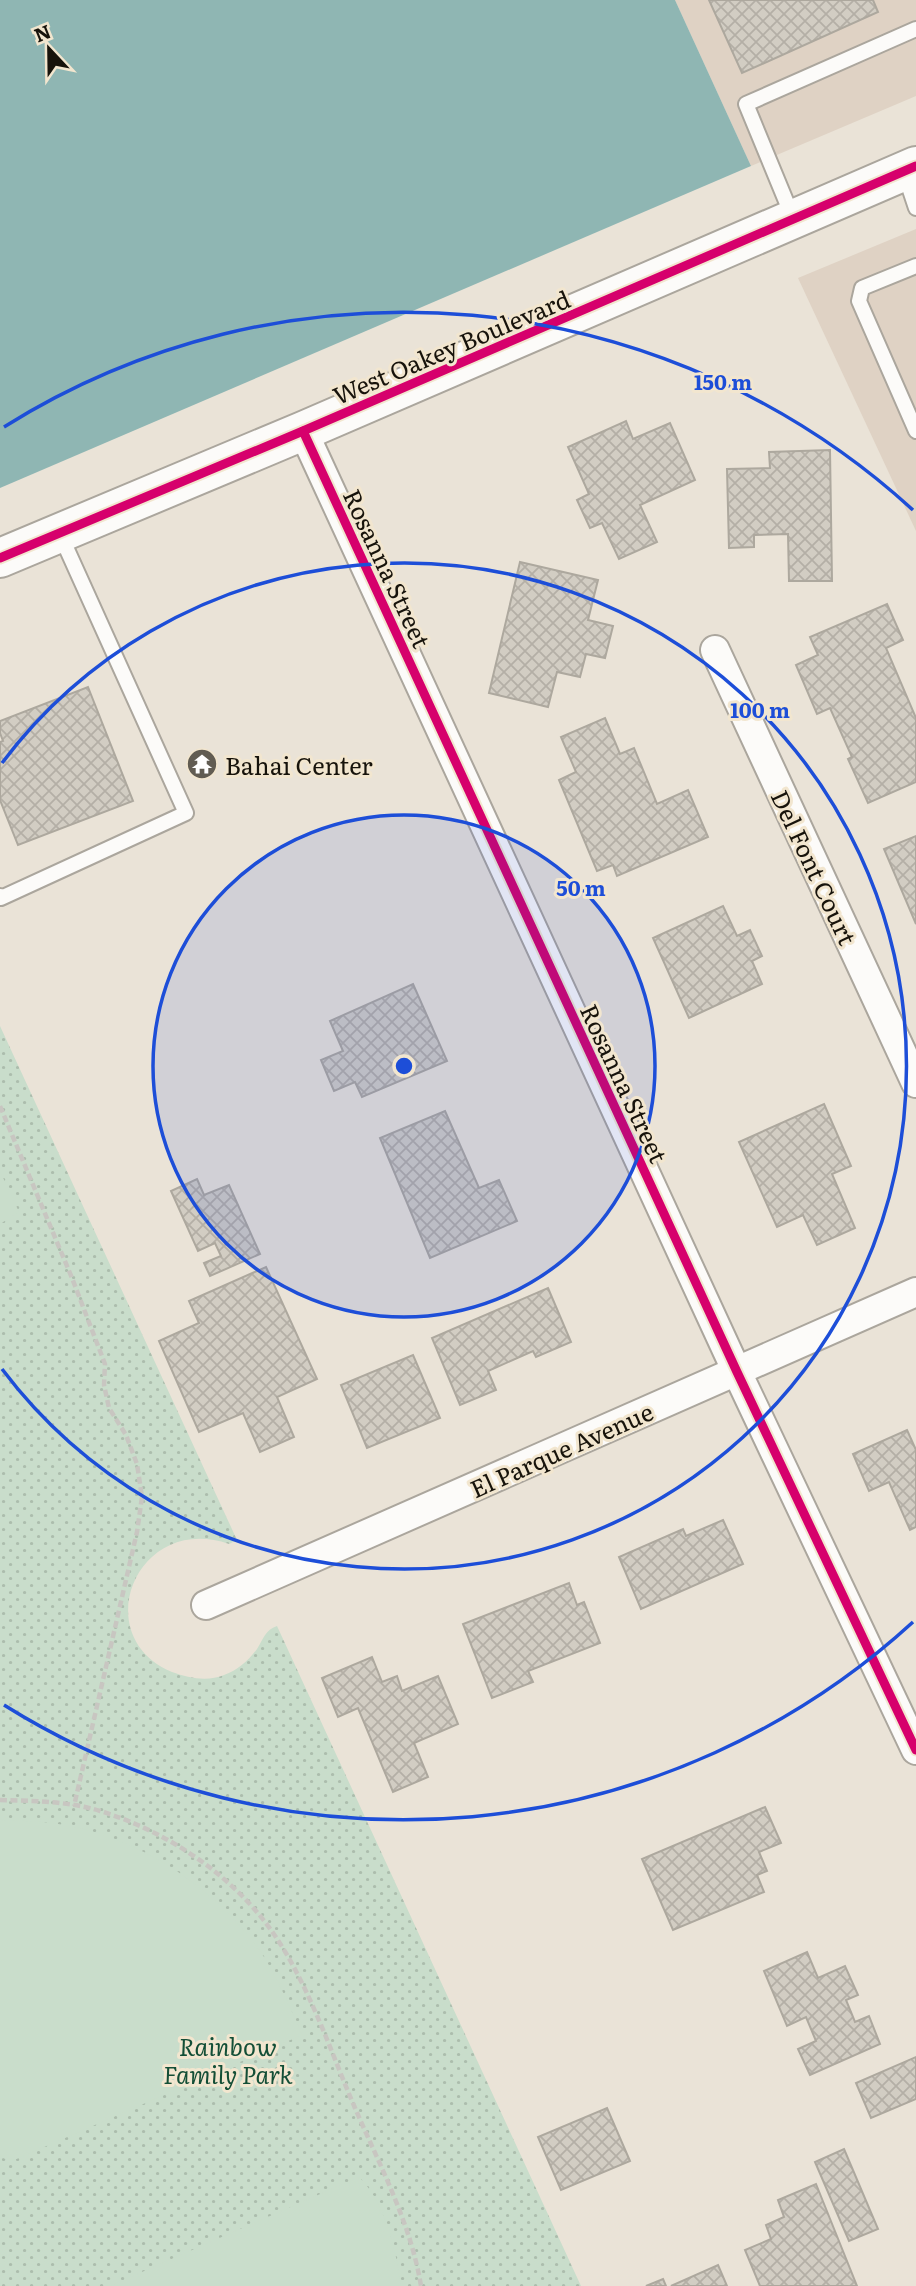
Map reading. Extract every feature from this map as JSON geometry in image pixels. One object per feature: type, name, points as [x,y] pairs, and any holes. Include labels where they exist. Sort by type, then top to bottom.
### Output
[{"type":"main road","name":"West Oakey Boulevard","points":[[0,558],[910,168]]},
{"type":"street","name":"Rosanna Street","points":[[303,430],[737,1372],[916,1750]]},
{"type":"street","name":"Del Font Court","points":[[715,650],[916,1083]]},
{"type":"street","name":"El Parque Avenue","points":[[206,1605],[916,1292]]},
{"type":"lane","points":[[794,219],[746,104],[916,29]]},
{"type":"lane","points":[[910,168],[916,208]]},
{"type":"lane","points":[[916,266],[862,288],[859,301],[916,431]]},
{"type":"lane","points":[[0,896],[1,898],[187,813],[59,533]]},
{"type":"path","points":[[0,1106],[105,1364],[104,1385],[109,1408],[125,1435],[137,1464],[142,1497],[74,1806]]},
{"type":"path","points":[[0,1800],[48,1801],[99,1810],[142,1827],[180,1847],[244,1898],[272,1931],[309,1999],[408,2233],[421,2286]]},
{"type":"shaded area","points":[[675,0],[916,0],[916,96],[751,166]]},
{"type":"shaded area","points":[[916,229],[916,531],[798,278]]},
{"type":"green space","name":"Rainbow Family Park","points":[[0,1026],[237,1540],[229,1544],[196,1539],[169,1546],[148,1561],[134,1583],[128,1608],[132,1633],[146,1655],[172,1672],[205,1679],[218,1677],[238,1668],[254,1653],[267,1632],[277,1626],[581,2286],[0,2286]]},
{"type":"green space","points":[[0,1171],[19,1212],[0,1224]]},
{"type":"green space","points":[[0,1821],[51,1823],[113,1838],[172,1868],[199,1887],[223,1908],[264,1957],[302,2035],[12,2161],[0,2157]]},
{"type":"green space","points":[[359,2177],[376,2200],[388,2227],[401,2286],[110,2286]]},
{"type":"water","points":[[0,0],[675,0],[751,166],[0,488]]},
{"type":"building","points":[[709,0],[873,0],[878,12],[742,73]]},
{"type":"building","points":[[626,421],[633,439],[670,423],[695,480],[640,505],[657,542],[619,559],[602,523],[590,528],[577,500],[589,494],[568,447]]},
{"type":"building","points":[[830,450],[832,581],[789,581],[788,534],[754,535],[754,547],[729,548],[727,469],[770,468],[769,452]]},
{"type":"building","points":[[520,562],[598,580],[588,620],[613,626],[605,658],[586,654],[580,677],[557,672],[548,707],[489,693]]},
{"type":"building","points":[[887,604],[903,640],[886,648],[916,718],[916,782],[868,803],[848,759],[852,757],[830,708],[817,714],[796,665],[818,655],[810,637]]},
{"type":"building","points":[[88,687],[133,801],[18,845],[0,800],[0,742],[3,741],[0,721]]},
{"type":"building","points":[[605,718],[620,754],[634,748],[657,804],[688,790],[708,837],[617,876],[613,865],[597,871],[559,780],[576,772],[561,737]]},
{"type":"building","points":[[916,836],[916,924],[884,849]]},
{"type":"building","points":[[723,906],[737,936],[750,930],[762,956],[752,961],[762,984],[689,1018],[653,938]]},
{"type":"building","points":[[413,984],[447,1061],[362,1097],[355,1082],[334,1091],[321,1060],[343,1051],[330,1021]]},
{"type":"building","points":[[824,1104],[851,1166],[832,1174],[855,1228],[817,1245],[803,1215],[777,1227],[739,1142]]},
{"type":"building","points":[[445,1111],[479,1188],[499,1180],[517,1221],[430,1258],[380,1138]]},
{"type":"building","points":[[197,1179],[204,1195],[229,1185],[260,1254],[210,1276],[204,1263],[221,1256],[215,1243],[198,1251],[171,1191]]},
{"type":"building","points":[[266,1267],[317,1379],[277,1397],[294,1437],[260,1452],[243,1413],[199,1432],[159,1341],[199,1323],[189,1301]]},
{"type":"building","points":[[548,1288],[571,1342],[536,1357],[533,1351],[488,1371],[496,1390],[460,1405],[432,1338]]},
{"type":"building","points":[[413,1355],[440,1418],[367,1448],[341,1385]]},
{"type":"building","points":[[907,1430],[916,1450],[916,1527],[910,1530],[889,1482],[869,1491],[853,1454]]},
{"type":"building","points":[[723,1520],[743,1564],[641,1609],[619,1557],[683,1529],[686,1536]]},
{"type":"building","points":[[569,1583],[577,1605],[584,1602],[600,1643],[528,1671],[533,1682],[492,1698],[463,1624]]},
{"type":"building","points":[[372,1657],[382,1682],[397,1676],[402,1691],[438,1676],[458,1724],[414,1743],[428,1777],[393,1792],[358,1708],[338,1717],[322,1678]]},
{"type":"building","points":[[765,1807],[781,1843],[759,1852],[767,1871],[757,1875],[764,1892],[673,1930],[642,1859]]},
{"type":"building","points":[[807,1952],[818,1978],[845,1966],[858,1995],[846,2000],[855,2022],[869,2016],[880,2044],[810,2075],[798,2049],[816,2041],[806,2017],[787,2026],[764,1971]]},
{"type":"building","points":[[916,2057],[916,2099],[871,2118],[856,2083]]},
{"type":"building","points":[[607,2108],[630,2161],[561,2190],[538,2137]]},
{"type":"building","points":[[844,2149],[878,2229],[849,2241],[815,2162]]},
{"type":"building","points":[[816,2184],[857,2286],[760,2286],[745,2250],[771,2239],[766,2225],[784,2217],[778,2200]]},
{"type":"building","points":[[718,2265],[727,2286],[671,2286]]},
{"type":"building","points":[[663,2279],[666,2286],[646,2286]]},
{"type":"cycle path","points":[[0,558],[303,431],[916,166]]},
{"type":"cycle path","points":[[303,431],[737,1372],[916,1750]]},
{"type":"place","name":"Bahai Center","points":[[202,764]]}]
